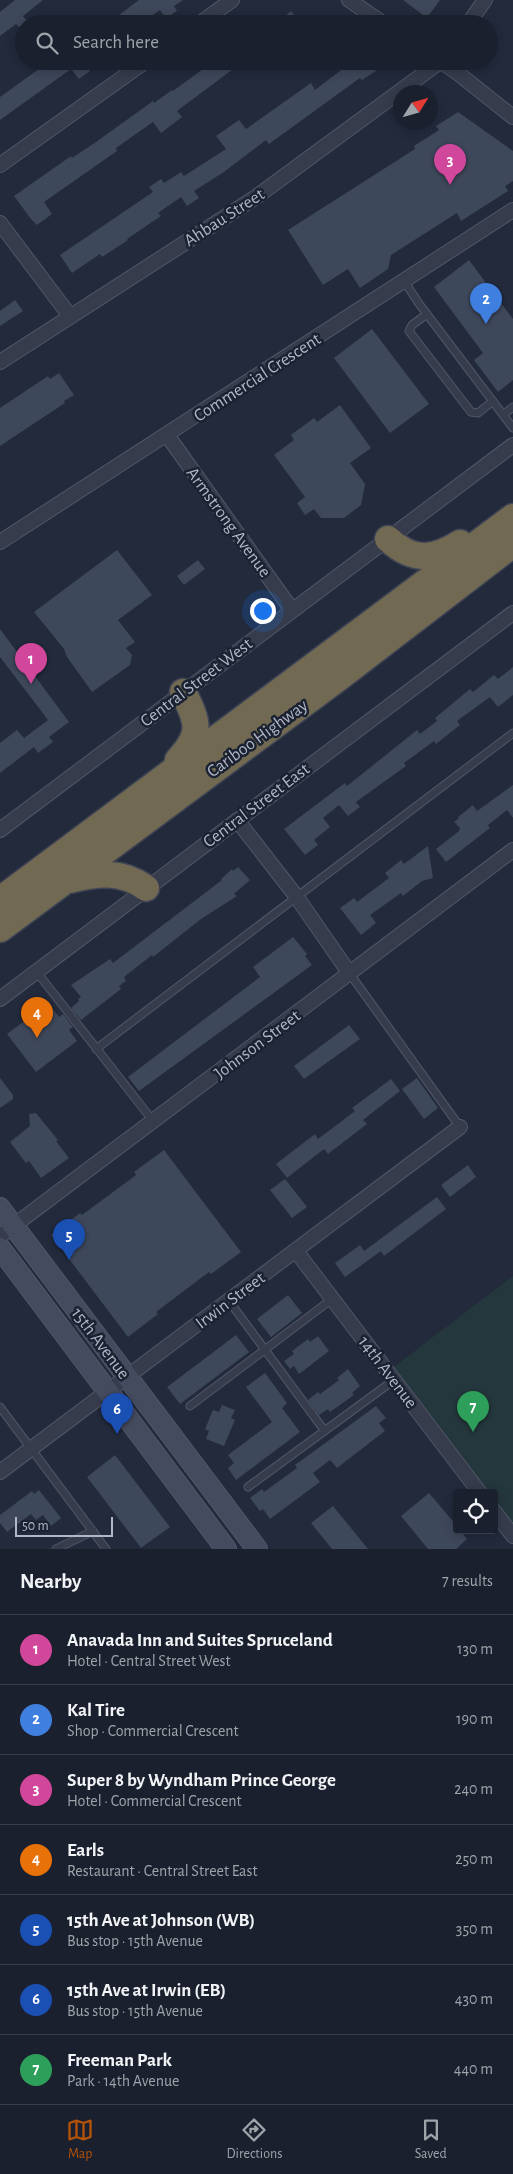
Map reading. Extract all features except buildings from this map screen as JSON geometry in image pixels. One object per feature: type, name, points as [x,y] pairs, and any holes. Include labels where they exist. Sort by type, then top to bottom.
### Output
[{"type":"highway","points":[[388,538],[397,547],[423,557],[435,556],[447,551],[485,528],[513,517]]},
{"type":"highway","name":"Cariboo Highway","points":[[0,900],[513,517]]},
{"type":"highway","name":"Cariboo Highway","points":[[0,929],[341,676],[513,544]]},
{"type":"highway","points":[[162,778],[191,746],[195,738],[196,728],[190,704],[183,692]]},
{"type":"highway","points":[[62,882],[88,875],[107,873],[135,881],[146,888]]},
{"type":"main road","name":"15th Avenue","points":[[0,1208],[6,1231],[127,1378],[257,1549]]},
{"type":"main road","name":"15th Avenue","points":[[0,1248],[226,1549]]},
{"type":"street","points":[[211,15],[232,0]]},
{"type":"street","points":[[349,0],[371,15]]},
{"type":"street","points":[[474,15],[485,0]]},
{"type":"street","points":[[0,165],[133,70]]},
{"type":"street","name":"Ahbau Street","points":[[0,362],[256,197],[429,70]]},
{"type":"street","points":[[453,70],[513,117]]},
{"type":"street","name":"Commercial Crescent","points":[[0,542],[513,210]]},
{"type":"street","points":[[0,223],[70,316]]},
{"type":"street","name":"Armstrong Avenue","points":[[167,435],[292,610]]},
{"type":"street","name":"Central Street West","points":[[1,826],[513,445]]},
{"type":"street","name":"Central Street East","points":[[0,999],[513,613]]},
{"type":"street","points":[[237,820],[296,896],[350,974]]},
{"type":"street","name":"Johnson Street","points":[[6,1231],[513,850]]},
{"type":"street","name":"Irwin Street","points":[[0,1472],[460,1127]]},
{"type":"street","name":"14th Avenue","points":[[296,1251],[477,1489]]},
{"type":"street","points":[[498,1516],[513,1536]]},
{"type":"lane","points":[[404,281],[513,428]]},
{"type":"lane","points":[[427,314],[412,325],[409,331],[474,414],[493,401]]},
{"type":"lane","points":[[503,415],[513,407]]},
{"type":"lane","points":[[96,1049],[513,733]]},
{"type":"lane","points":[[35,971],[154,1121]]},
{"type":"lane","points":[[350,974],[460,1127]]},
{"type":"lane","points":[[190,1406],[332,1299]]},
{"type":"lane","points":[[229,1302],[324,1430]]},
{"type":"lane","points":[[248,1488],[394,1380]]},
{"type":"lane","points":[[0,1407],[106,1549]]},
{"type":"lane","points":[[56,1549],[93,1531]]},
{"type":"shaded area","points":[[513,1276],[513,1536],[498,1517],[498,1489],[477,1489],[387,1372]]},
{"type":"place","name":"Super 8 by Wyndham Prince George","points":[[450,185]]},
{"type":"place","name":"Kal Tire","points":[[486,324]]},
{"type":"place","name":"Anavada Inn and Suites Spruceland","points":[[31,684]]},
{"type":"place","name":"Earls","points":[[37,1038]]},
{"type":"place","name":"15th Ave at Johnson (WB)","points":[[69,1260]]},
{"type":"place","name":"Freeman Park","points":[[473,1432]]},
{"type":"place","name":"15th Ave at Irwin (EB)","points":[[117,1434]]}]
